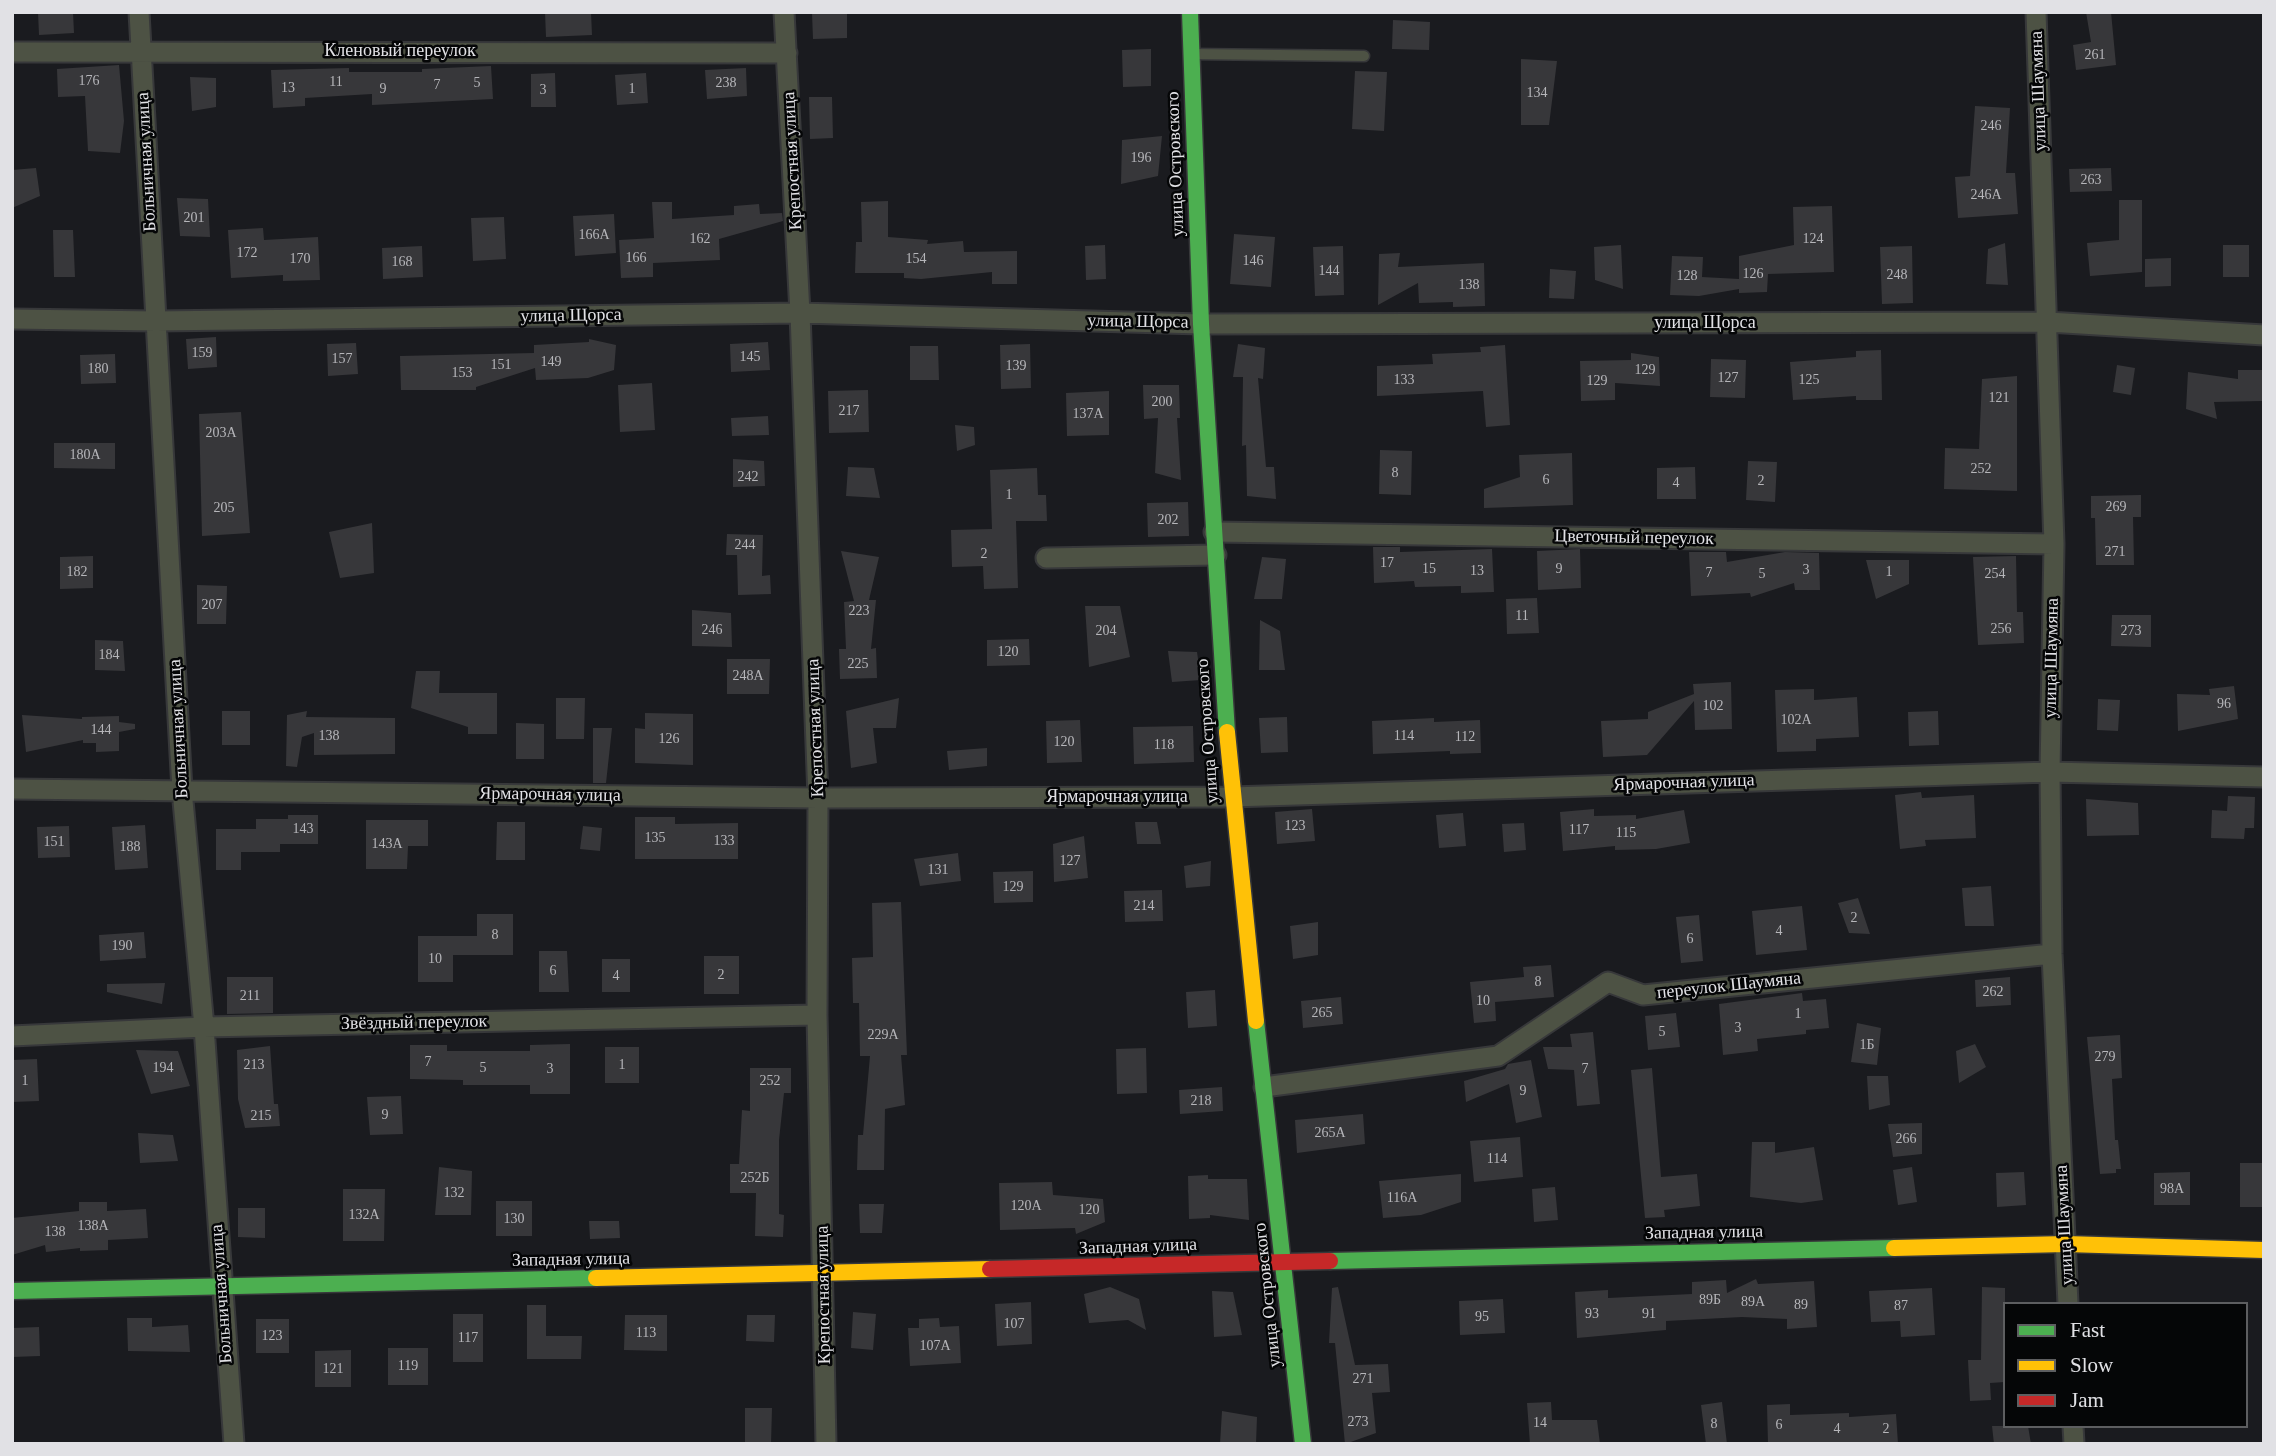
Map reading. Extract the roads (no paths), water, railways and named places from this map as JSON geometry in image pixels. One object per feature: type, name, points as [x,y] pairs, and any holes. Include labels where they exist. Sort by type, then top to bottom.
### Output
[{"type":"street","name":"Больничная улица","points":[[139,12],[182,790],[204,1027],[234,1444]]},
{"type":"street","name":"Крепостная улица","points":[[784,12],[800,313],[818,798],[817,1015],[827,1444]]},
{"type":"street","name":"улица Островского","points":[[1191,12],[1201,324],[1231,797],[1303,1444]]},
{"type":"street","name":"улица Шаумяна","points":[[2036,12],[2054,544],[2050,772],[2052,954],[2068,1302]]},
{"type":"street","name":"Кленовый переулок","points":[[12,52],[141,50],[788,53]]},
{"type":"street","name":"улица Щорса","points":[[12,319],[156,321],[800,313],[1201,324],[2048,322],[2264,335]]},
{"type":"street","name":"Цветочный переулок","points":[[1214,532],[2054,544]]},
{"type":"street","points":[[1046,558],[1216,555]]},
{"type":"street","name":"Ярмарочная улица","points":[[12,789],[818,798],[1231,797],[2050,772],[2264,777]]},
{"type":"street","name":"переулок Шаумяна","points":[[1264,1087],[1498,1056],[1608,982],[1643,995],[2052,954]]},
{"type":"street","name":"Звёздный переулок","points":[[12,1036],[204,1027],[817,1015]]},
{"type":"street","name":"Западная улица","points":[[12,1291],[2066,1244],[2264,1250]]},
{"type":"lane","points":[[1192,54],[1364,56]]}]
